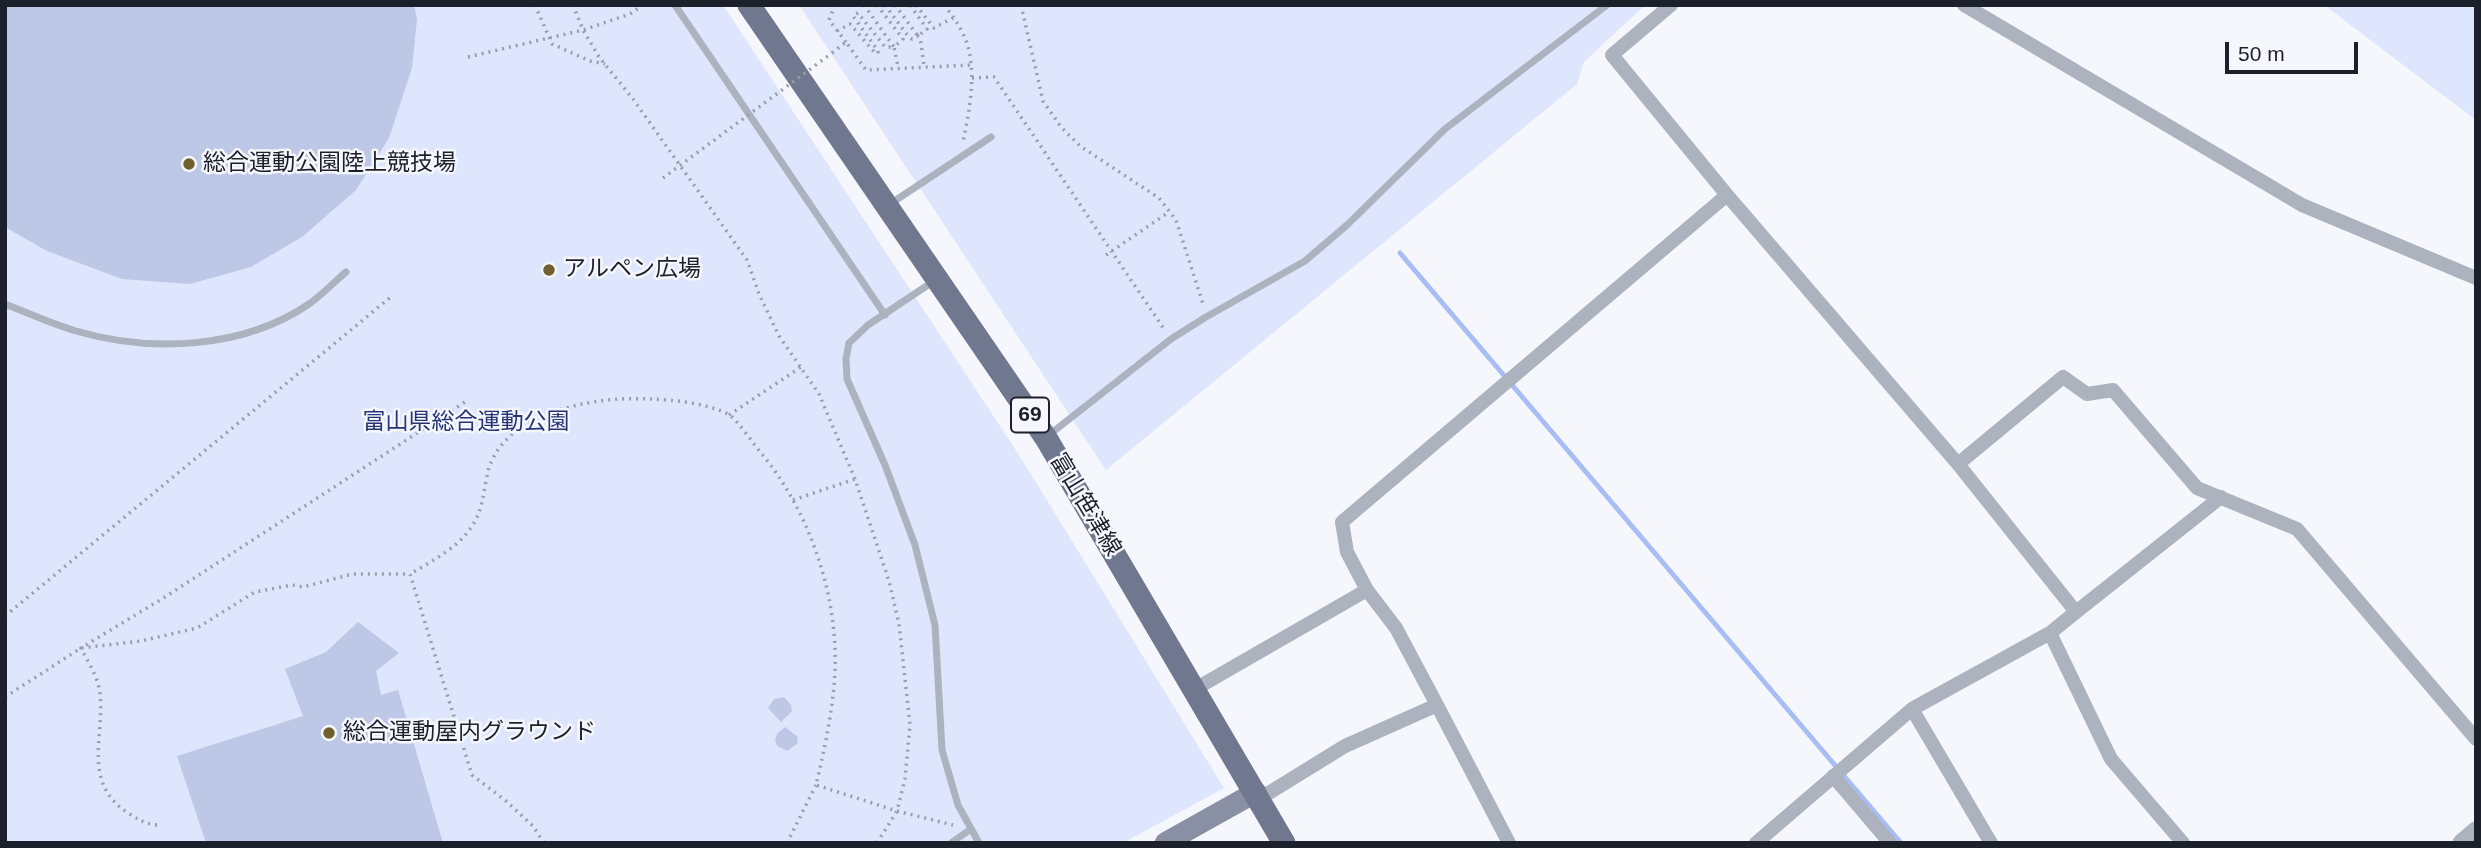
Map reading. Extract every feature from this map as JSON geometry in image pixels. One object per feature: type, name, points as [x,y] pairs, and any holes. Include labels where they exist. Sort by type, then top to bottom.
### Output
[{"type":"main road","name":"富山笹津線","points":[[749,5],[1046,438],[1284,843]]},
{"type":"main road","points":[[1165,843],[1258,795]]},
{"type":"street","points":[[1671,5],[1612,55],[1727,195],[1958,464],[2076,612]]},
{"type":"street","points":[[1964,5],[2302,205],[2476,278]]},
{"type":"street","points":[[1509,843],[1396,628],[1367,590],[1347,552],[1342,522],[1727,195]]},
{"type":"street","points":[[1958,464],[2063,377],[2087,394],[2113,390],[2197,488],[2297,529],[2476,739]]},
{"type":"street","points":[[1756,843],[1912,709],[2050,632],[2221,498]]},
{"type":"street","points":[[1195,689],[1367,590]]},
{"type":"street","points":[[2050,632],[2111,759],[2183,843]]},
{"type":"street","points":[[1258,795],[1345,746],[1437,705]]},
{"type":"street","points":[[1912,709],[1991,843]]},
{"type":"street","points":[[1837,773],[1891,843]]},
{"type":"street","points":[[2462,843],[2476,831]]},
{"type":"lane","points":[[676,5],[885,315]]},
{"type":"lane","points":[[1046,438],[1171,339],[1305,261],[1347,225],[1445,129],[1607,5]]},
{"type":"lane","points":[[887,206],[991,137]]},
{"type":"lane","points":[[5,304],[76,331],[128,342],[177,344],[218,340],[264,328],[310,304],[346,272]]},
{"type":"lane","points":[[937,279],[868,325],[849,343],[846,379],[885,465],[915,545],[935,625],[942,750],[958,804],[979,843]]},
{"type":"lane","points":[[951,843],[971,829]]},
{"type":"path","points":[[535,5],[552,44],[590,61],[604,64]]},
{"type":"path","points":[[573,5],[583,30],[604,64],[633,99],[747,260],[759,294],[779,336],[819,394],[855,479],[890,581],[911,725],[905,779],[897,811],[877,843]]},
{"type":"path","points":[[468,57],[583,30],[630,14],[643,5]]},
{"type":"path","points":[[835,5],[830,20],[866,70],[971,65]]},
{"type":"path","points":[[864,5],[894,47],[898,68]]},
{"type":"path","points":[[837,31],[850,24],[872,53],[876,54],[876,48],[853,16],[858,13],[885,47],[894,47],[903,39],[877,5]]},
{"type":"path","points":[[885,5],[912,39],[926,29],[910,5]]},
{"type":"path","points":[[895,5],[918,36],[924,66]]},
{"type":"path","points":[[916,5],[934,28],[953,18]]},
{"type":"path","points":[[944,5],[962,30],[971,65],[972,98],[960,158]]},
{"type":"path","points":[[1021,5],[1043,102],[1061,127],[1080,145],[1159,198],[1176,220],[1206,317]]},
{"type":"path","points":[[663,178],[846,42]]},
{"type":"path","points":[[972,78],[994,77],[1171,339]]},
{"type":"path","points":[[1106,255],[1169,212]]},
{"type":"path","points":[[5,616],[391,296]]},
{"type":"path","points":[[729,415],[801,367]]},
{"type":"path","points":[[81,648],[151,639],[197,628],[255,592],[272,588],[292,585],[303,587],[353,574],[410,574],[450,551],[472,527],[484,502],[487,473],[501,444],[529,422],[559,409],[621,397],[683,401],[729,415],[775,470],[793,500],[822,573],[832,622],[835,668],[832,710],[816,785],[787,843]]},
{"type":"path","points":[[5,697],[165,597],[468,400]]},
{"type":"path","points":[[793,500],[855,479]]},
{"type":"path","points":[[410,574],[472,775],[524,817],[544,843]]},
{"type":"path","points":[[81,648],[97,679],[100,694],[96,751],[104,787],[121,808],[147,824],[157,825]]},
{"type":"path","points":[[816,785],[897,811],[953,825]]},
{"type":"green space","name":"富山県総合運動公園","points":[[5,5],[723,5],[1019,455],[1224,788],[1123,843],[5,843]]},
{"type":"green space","points":[[799,5],[1645,5],[1584,62],[1577,84],[1106,470]]},
{"type":"green space","points":[[2324,5],[2476,5],[2476,120]]},
{"type":"building","name":"総合運動公園陸上競技場","points":[[5,5],[414,5],[417,19],[412,68],[389,138],[356,190],[302,237],[251,267],[190,284],[122,279],[47,251],[5,227]]},
{"type":"building","name":"総合運動屋内グラウンド","points":[[358,622],[399,653],[376,671],[381,695],[398,690],[443,843],[206,843],[177,756],[303,716],[285,669],[326,652]]},
{"type":"building","points":[[784,697],[791,705],[792,711],[781,722],[768,708],[774,699]]},
{"type":"building","points":[[785,727],[798,737],[797,744],[787,751],[777,746],[775,740]]},
{"type":"waterway","points":[[1400,253],[1901,843]]},
{"type":"place","name":"総合運動公園陸上競技場","points":[[189,164]]},
{"type":"place","name":"アルペン広場","points":[[549,270]]},
{"type":"place","name":"総合運動屋内グラウンド","points":[[329,733]]}]
